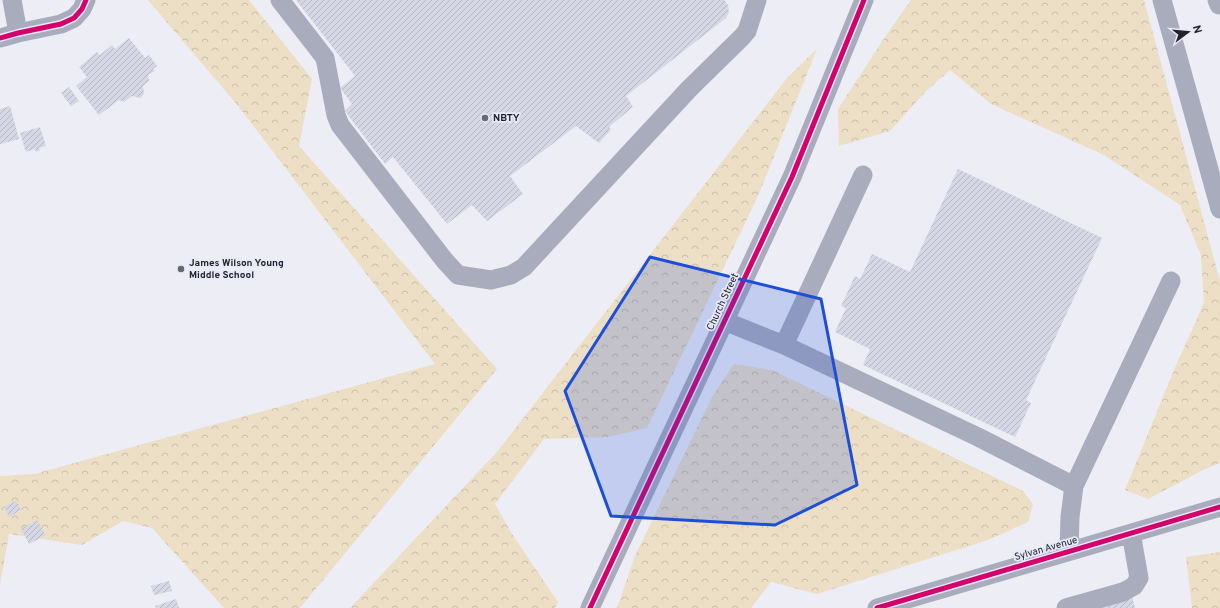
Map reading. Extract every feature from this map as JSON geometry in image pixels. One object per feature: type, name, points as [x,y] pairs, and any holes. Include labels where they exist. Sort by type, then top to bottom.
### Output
[{"type":"street","points":[[12,0],[18,32]]},
{"type":"street","points":[[0,38],[18,32],[61,24],[74,18],[82,9],[86,0]]},
{"type":"street","points":[[280,0],[325,58],[336,115],[340,126],[444,261],[458,275],[491,280],[510,275],[524,267],[689,88],[742,37],[747,31],[757,0]]},
{"type":"street","name":"Church Street","points":[[590,608],[792,177],[864,0]]},
{"type":"street","points":[[1162,0],[1220,209]]},
{"type":"street","points":[[1217,0],[1219,5],[1220,4]]},
{"type":"street","points":[[784,345],[863,175]]},
{"type":"street","points":[[1069,551],[1070,517],[1074,486],[1171,281]]},
{"type":"street","points":[[724,321],[784,345],[978,437],[1074,486]]},
{"type":"street","name":"Sylvan Avenue","points":[[877,608],[1220,507]]},
{"type":"street","points":[[1066,608],[1123,592],[1134,586],[1139,578],[1131,533]]},
{"type":"highlighted area","points":[[650,257],[821,299],[857,485],[775,525],[611,516],[565,391]]},
{"type":"green space","points":[[148,0],[249,0],[312,79],[299,146],[497,369],[300,608],[224,608],[152,528],[123,521],[82,545],[9,534],[0,585],[0,476],[34,474],[435,364],[239,107]]},
{"type":"green space","points":[[911,0],[1144,0],[1220,281],[1220,463],[1203,470],[1148,499],[1125,490],[1174,370],[1204,303],[1201,255],[1180,205],[1104,155],[991,104],[950,70],[925,92],[890,131],[839,146],[838,109]]},
{"type":"green space","points":[[817,49],[758,196],[647,428],[608,437],[544,439],[495,504],[512,534],[558,602],[555,608],[350,608],[497,452],[787,78]]},
{"type":"green space","points":[[734,364],[772,370],[1023,491],[1033,504],[1028,522],[988,540],[817,594],[771,582],[751,608],[617,608],[635,556],[712,397]]},
{"type":"green space","points":[[1220,552],[1220,608],[1192,608],[1186,557]]},
{"type":"building","name":"NBTY","points":[[296,0],[724,0],[728,5],[729,12],[726,18],[626,96],[633,107],[610,126],[610,131],[599,143],[576,126],[510,176],[523,194],[487,221],[472,205],[447,224],[393,157],[385,164],[345,111],[352,104],[340,88],[355,76]]},
{"type":"building","points":[[129,38],[145,58],[149,55],[157,66],[153,69],[155,71],[148,75],[149,81],[143,86],[144,94],[140,98],[132,96],[124,102],[119,100],[99,115],[76,86],[87,77],[79,67],[97,52],[100,55],[112,45],[115,49]]},
{"type":"building","points":[[69,87],[79,101],[71,106],[61,93]]},
{"type":"building","points":[[10,106],[19,139],[0,144],[0,109]]},
{"type":"building","points":[[40,127],[46,146],[39,148],[40,150],[36,152],[35,149],[26,152],[20,133]]},
{"type":"building","points":[[958,169],[1102,238],[1026,400],[1031,403],[1015,437],[863,365],[870,349],[835,332],[846,308],[841,306],[855,276],[860,279],[872,254],[910,272]]},
{"type":"building","points":[[16,501],[21,510],[9,517],[4,507]]},
{"type":"building","points":[[37,520],[46,535],[29,544],[21,529]]},
{"type":"building","points":[[169,581],[172,591],[154,595],[151,586]]},
{"type":"building","points":[[1132,596],[1135,608],[1092,608]]},
{"type":"building","points":[[176,599],[179,608],[156,608],[155,606]]},
{"type":"cycle path","points":[[0,38],[61,24],[74,18],[82,9],[86,0]]},
{"type":"cycle path","points":[[590,608],[792,177],[864,0]]},
{"type":"cycle path","points":[[877,608],[1220,507]]},
{"type":"place","name":"NBTY","points":[[485,118]]},
{"type":"place","name":"James Wilson Young Middle School","points":[[181,269]]}]
